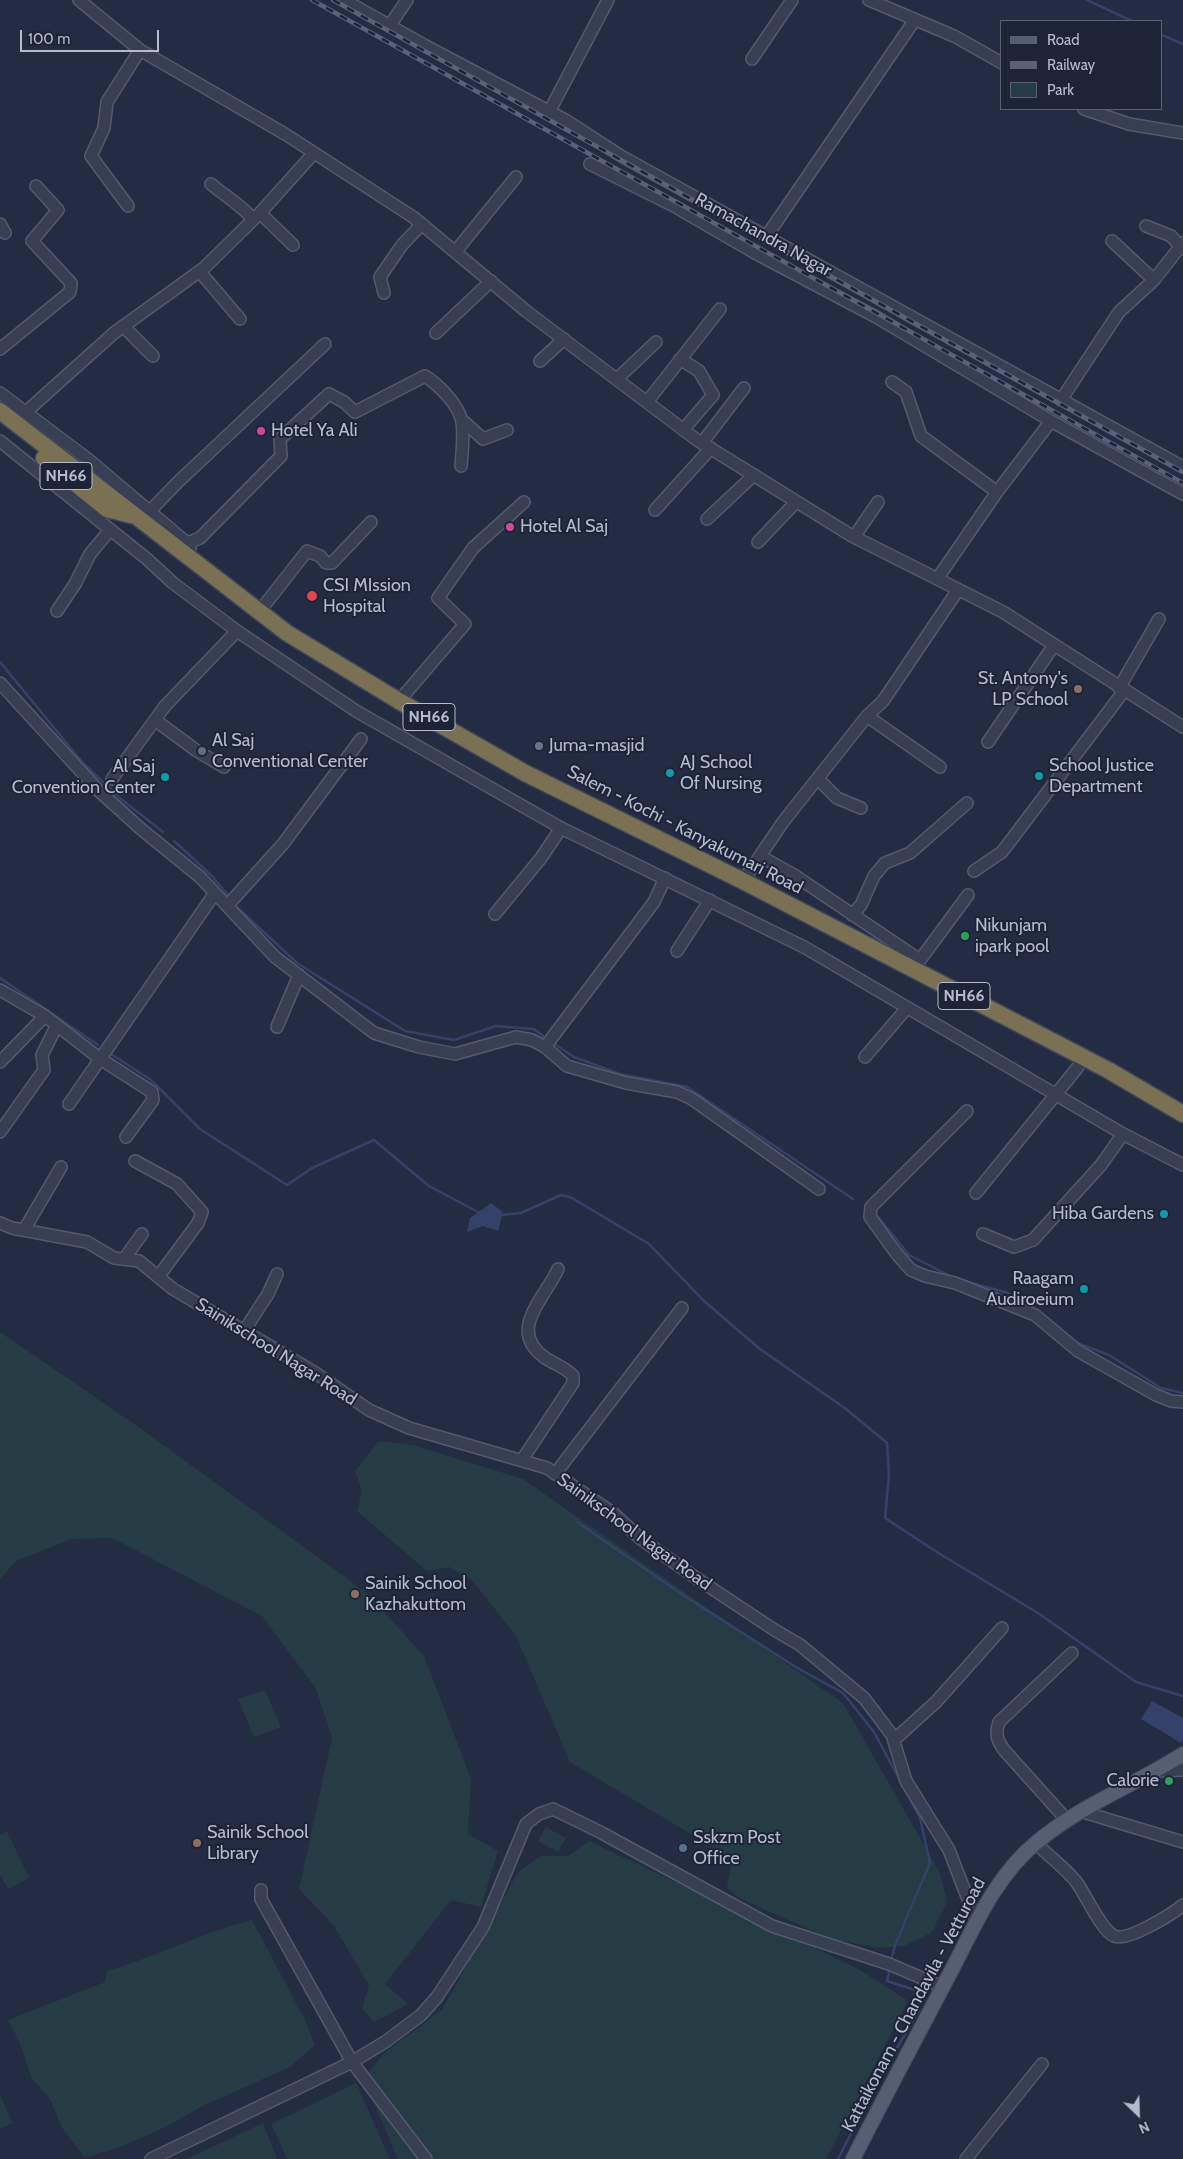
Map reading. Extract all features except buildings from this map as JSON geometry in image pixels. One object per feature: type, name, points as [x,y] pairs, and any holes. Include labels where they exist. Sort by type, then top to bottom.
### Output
[{"type":"highway","name":"Salem - Kochi - Kanyakumari Road","points":[[0,411],[112,497],[144,514],[193,561],[287,633],[399,701],[526,772],[743,881],[1108,1070],[1182,1111]]},
{"type":"highway","name":"Salem - Kochi - Kanyakumari Road","points":[[0,423],[107,509],[144,514]]},
{"type":"main road","name":"Kattaikonam - Chandavila - Vetturoad","points":[[853,2159],[976,1920],[1013,1864],[1066,1819],[1157,1771],[1183,1754]]},
{"type":"street","points":[[79,0],[140,50],[314,153],[422,224],[564,339],[706,446],[854,537],[1003,612],[1183,727]]},
{"type":"street","name":"Ramachandra Nagar","points":[[344,0],[567,121],[621,156],[1183,467]]},
{"type":"street","points":[[390,25],[407,0]]},
{"type":"street","points":[[549,112],[608,0]]},
{"type":"street","points":[[752,59],[792,0]]},
{"type":"street","points":[[868,0],[914,21],[954,36],[1000,62]]},
{"type":"street","points":[[766,237],[914,21]]},
{"type":"street","points":[[128,206],[91,156],[104,128],[107,102],[140,50]]},
{"type":"street","points":[[1087,110],[1129,124],[1183,133]]},
{"type":"street","points":[[26,411],[70,370],[124,326],[200,272],[257,216],[314,153]]},
{"type":"street","points":[[590,164],[674,206],[755,253],[878,318],[1051,421],[1183,494]]},
{"type":"street","points":[[456,251],[516,177]]},
{"type":"street","points":[[211,184],[224,196],[257,216],[293,245]]},
{"type":"street","points":[[0,349],[70,292],[71,283],[32,241],[58,210],[36,186]]},
{"type":"street","points":[[384,293],[380,277],[402,245],[422,224]]},
{"type":"street","points":[[1061,400],[1119,312],[1154,280],[1182,245],[1171,236],[1146,226]]},
{"type":"street","points":[[1112,241],[1154,280]]},
{"type":"street","points":[[200,272],[240,319]]},
{"type":"street","points":[[436,333],[490,280]]},
{"type":"street","points":[[647,402],[720,309]]},
{"type":"street","points":[[124,326],[152,356]]},
{"type":"street","points":[[540,361],[564,339]]},
{"type":"street","points":[[617,379],[656,342]]},
{"type":"street","points":[[144,514],[325,344]]},
{"type":"street","points":[[680,359],[699,371],[713,395],[683,430]]},
{"type":"street","points":[[187,542],[200,538],[282,456],[280,440],[329,394],[344,402],[355,412],[425,376],[436,383],[452,402],[462,420],[483,439],[508,430]]},
{"type":"street","points":[[892,382],[906,392],[921,436],[997,492]]},
{"type":"street","points":[[655,510],[706,446],[744,388]]},
{"type":"street","points":[[0,393],[26,411],[144,514],[187,542],[193,561]]},
{"type":"street","points":[[461,466],[462,420]]},
{"type":"street","points":[[937,579],[997,492],[1051,421]]},
{"type":"street","points":[[0,441],[147,559],[173,584],[237,631],[356,711],[560,828],[804,947],[1123,1134],[1183,1165]]},
{"type":"street","points":[[707,519],[754,475]]},
{"type":"street","points":[[399,701],[465,624],[438,598],[473,548],[524,502]]},
{"type":"street","points":[[758,542],[796,502]]},
{"type":"street","points":[[854,537],[878,502]]},
{"type":"street","points":[[259,612],[307,551],[320,556],[326,563],[332,563],[371,522]]},
{"type":"street","points":[[57,610],[75,584],[90,554],[110,530]]},
{"type":"street","points":[[743,881],[783,822],[867,716],[883,701],[958,590]]},
{"type":"street","points":[[974,871],[1002,852],[1122,689],[1159,619]]},
{"type":"street","points":[[112,779],[174,696],[237,631]]},
{"type":"street","points":[[988,742],[1054,645]]},
{"type":"street","points":[[0,683],[99,791],[141,830],[200,877],[275,957],[374,1033],[398,1041],[455,1054],[516,1037],[532,1040],[545,1047],[566,1066],[626,1083],[677,1092],[692,1099],[819,1189]]},
{"type":"street","points":[[867,716],[940,767]]},
{"type":"street","points":[[155,720],[197,751],[224,767]]},
{"type":"street","points":[[227,906],[283,844],[361,739]]},
{"type":"street","points":[[818,779],[837,798],[861,808]]},
{"type":"street","points":[[852,915],[861,905],[874,876],[885,863],[910,853],[967,803]]},
{"type":"street","points":[[495,914],[541,858],[560,828]]},
{"type":"street","points":[[760,856],[794,875],[920,960],[968,895]]},
{"type":"street","points":[[545,1047],[654,902],[664,878]]},
{"type":"street","points":[[69,1104],[99,1058],[215,893]]},
{"type":"street","points":[[677,951],[710,900]]},
{"type":"street","points":[[277,1027],[299,975]]},
{"type":"street","points":[[0,990],[45,1016],[99,1058],[147,1089],[154,1096],[126,1137]]},
{"type":"street","points":[[865,1057],[907,1008]]},
{"type":"street","points":[[0,1062],[45,1016]]},
{"type":"street","points":[[0,1132],[44,1070],[42,1055],[57,1026]]},
{"type":"street","points":[[976,1193],[1078,1067]]},
{"type":"street","points":[[967,1111],[871,1207],[870,1217],[911,1270],[925,1276],[955,1283],[1035,1315],[1078,1351],[1156,1395],[1171,1401],[1183,1402]]},
{"type":"street","points":[[983,1234],[1014,1247],[1033,1240],[1101,1165],[1123,1134]]},
{"type":"street","points":[[135,1161],[177,1184],[202,1212],[202,1218],[158,1277]]},
{"type":"street","points":[[24,1230],[61,1167]]},
{"type":"street","name":"Sainikschool Nagar Road","points":[[0,1223],[24,1230],[87,1242],[114,1258],[139,1261],[173,1289],[314,1372],[369,1410],[409,1428],[547,1468],[613,1513],[641,1539],[699,1580],[773,1630],[800,1644],[864,1698],[894,1740],[906,1781],[949,1850],[976,1920]]},
{"type":"street","points":[[124,1259],[142,1234]]},
{"type":"street","points":[[522,1460],[573,1383],[573,1376],[570,1372],[544,1357],[532,1346],[527,1336],[528,1325],[534,1311],[558,1269]]},
{"type":"street","points":[[244,1331],[268,1294],[277,1274]]},
{"type":"street","points":[[555,1474],[682,1308]]},
{"type":"street","points":[[894,1740],[936,1702],[1002,1628]]},
{"type":"street","points":[[1066,1819],[1004,1750],[998,1741],[996,1732],[999,1722],[1072,1652]]},
{"type":"street","points":[[1157,1771],[1183,1770]]},
{"type":"street","points":[[152,2159],[352,2062],[385,2042],[421,2015],[437,1997],[483,1927],[526,1824],[539,1814],[553,1809],[600,1832],[772,1926],[889,1964],[943,1986]]},
{"type":"street","points":[[1080,1811],[1183,1842]]},
{"type":"street","points":[[1036,1843],[1077,1882],[1108,1930],[1115,1937],[1123,1937],[1144,1928],[1170,1915],[1183,1905]]},
{"type":"street","points":[[261,1890],[261,1899],[352,2062],[426,2159]]},
{"type":"street","points":[[966,2159],[1042,2064]]},
{"type":"green space","points":[[0,1332],[133,1423],[367,1593],[424,1656],[471,1779],[468,1834],[498,1851],[481,1907],[451,1900],[385,1984],[408,2004],[374,2022],[362,2008],[369,1985],[334,1926],[299,1889],[332,1738],[316,1689],[262,1616],[112,1538],[72,1539],[16,1561],[0,1579]]},
{"type":"green space","points":[[379,1441],[413,1445],[523,1479],[843,1703],[940,1873],[947,1902],[931,1933],[904,1946],[879,1948],[831,1939],[739,1898],[727,1887],[731,1866],[729,1857],[570,1762],[516,1636],[472,1580],[449,1567],[427,1571],[357,1511],[362,1491],[355,1471]]},
{"type":"green space","points":[[265,1690],[281,1727],[254,1737],[238,1699]]},
{"type":"green space","points":[[546,1827],[566,1838],[558,1852],[538,1841]]},
{"type":"green space","points":[[7,1831],[29,1878],[8,1889],[0,1874],[0,1835]]},
{"type":"green space","points":[[589,1841],[857,1968],[908,2001],[826,2159],[398,2159],[371,2096],[368,2073],[384,2053],[442,2010],[518,1872],[541,1856],[568,1856]]},
{"type":"green space","points":[[252,1920],[305,2020],[315,2045],[290,2067],[205,2105],[163,2128],[123,2146],[85,2158],[62,2128],[50,2099],[32,2079],[20,2043],[8,2020],[105,1982],[108,1971],[216,1931]]},
{"type":"green space","points":[[356,2083],[390,2159],[287,2159],[271,2124]]},
{"type":"green space","points":[[0,2095],[13,2123],[0,2129]]},
{"type":"green space","points":[[263,2123],[277,2159],[187,2159]]},
{"type":"water","points":[[491,1203],[503,1212],[498,1231],[483,1226],[467,1232],[470,1218]]},
{"type":"water","points":[[1152,1701],[1183,1718],[1183,1739],[1181,1743],[1141,1719]]},
{"type":"waterway","points":[[1087,0],[1130,20]]},
{"type":"waterway","points":[[1163,35],[1183,44]]},
{"type":"waterway","points":[[0,662],[83,763],[121,799],[163,832]]},
{"type":"waterway","points":[[174,841],[212,876],[228,895]]},
{"type":"waterway","points":[[237,907],[297,963],[405,1031],[454,1040],[496,1026],[534,1029],[543,1036]]},
{"type":"waterway","points":[[0,978],[98,1045]]},
{"type":"waterway","points":[[556,1045],[574,1057],[620,1074],[687,1087],[853,1199]]},
{"type":"waterway","points":[[111,1054],[151,1080],[200,1129],[287,1185],[312,1168],[374,1140],[429,1186],[480,1213]]},
{"type":"waterway","points":[[501,1215],[521,1213],[561,1195],[572,1198],[649,1244],[704,1301],[760,1349],[846,1409],[887,1443],[889,1475],[885,1518],[940,1554],[1038,1613],[1136,1682],[1183,1696]]},
{"type":"waterway","points":[[875,1213],[909,1255],[952,1277]]},
{"type":"waterway","points":[[965,1281],[1008,1293],[1041,1313],[1077,1343],[1109,1355],[1161,1388],[1183,1393]]},
{"type":"waterway","points":[[577,1522],[683,1595],[799,1669],[843,1693],[874,1732],[920,1818],[930,1863],[895,1945],[892,1957]]},
{"type":"waterway","points":[[838,2159],[879,2079],[919,2010],[918,1991],[887,1981],[889,1972]]},
{"type":"railway","points":[[312,0],[1183,483]]},
{"type":"railway","points":[[333,0],[1183,472]]},
{"type":"place","name":"Hotel Ya Ali","points":[[261,431]]},
{"type":"place","name":"Hotel Al Saj","points":[[510,527]]},
{"type":"place","name":"CSI MIssion Hospital","points":[[312,596]]},
{"type":"place","name":"St. Antony's LP School","points":[[1078,689]]},
{"type":"place","name":"Juma-masjid","points":[[539,746]]},
{"type":"place","name":"Al Saj Conventional Center","points":[[202,751]]},
{"type":"place","name":"AJ School Of Nursing","points":[[670,773]]},
{"type":"place","name":"School Justice Department","points":[[1039,776]]},
{"type":"place","name":"Al Saj Convention Center","points":[[165,777]]},
{"type":"place","name":"Nikunjam ipark pool","points":[[965,936]]},
{"type":"place","name":"Hiba Gardens","points":[[1164,1214]]},
{"type":"place","name":"Raagam Audiroeium","points":[[1084,1289]]},
{"type":"place","name":"Sainik School Kazhakuttom","points":[[355,1594]]},
{"type":"place","name":"Calorie","points":[[1169,1781]]},
{"type":"place","name":"Sainik School Library","points":[[197,1843]]},
{"type":"place","name":"Sskzm Post Office","points":[[683,1848]]}]
